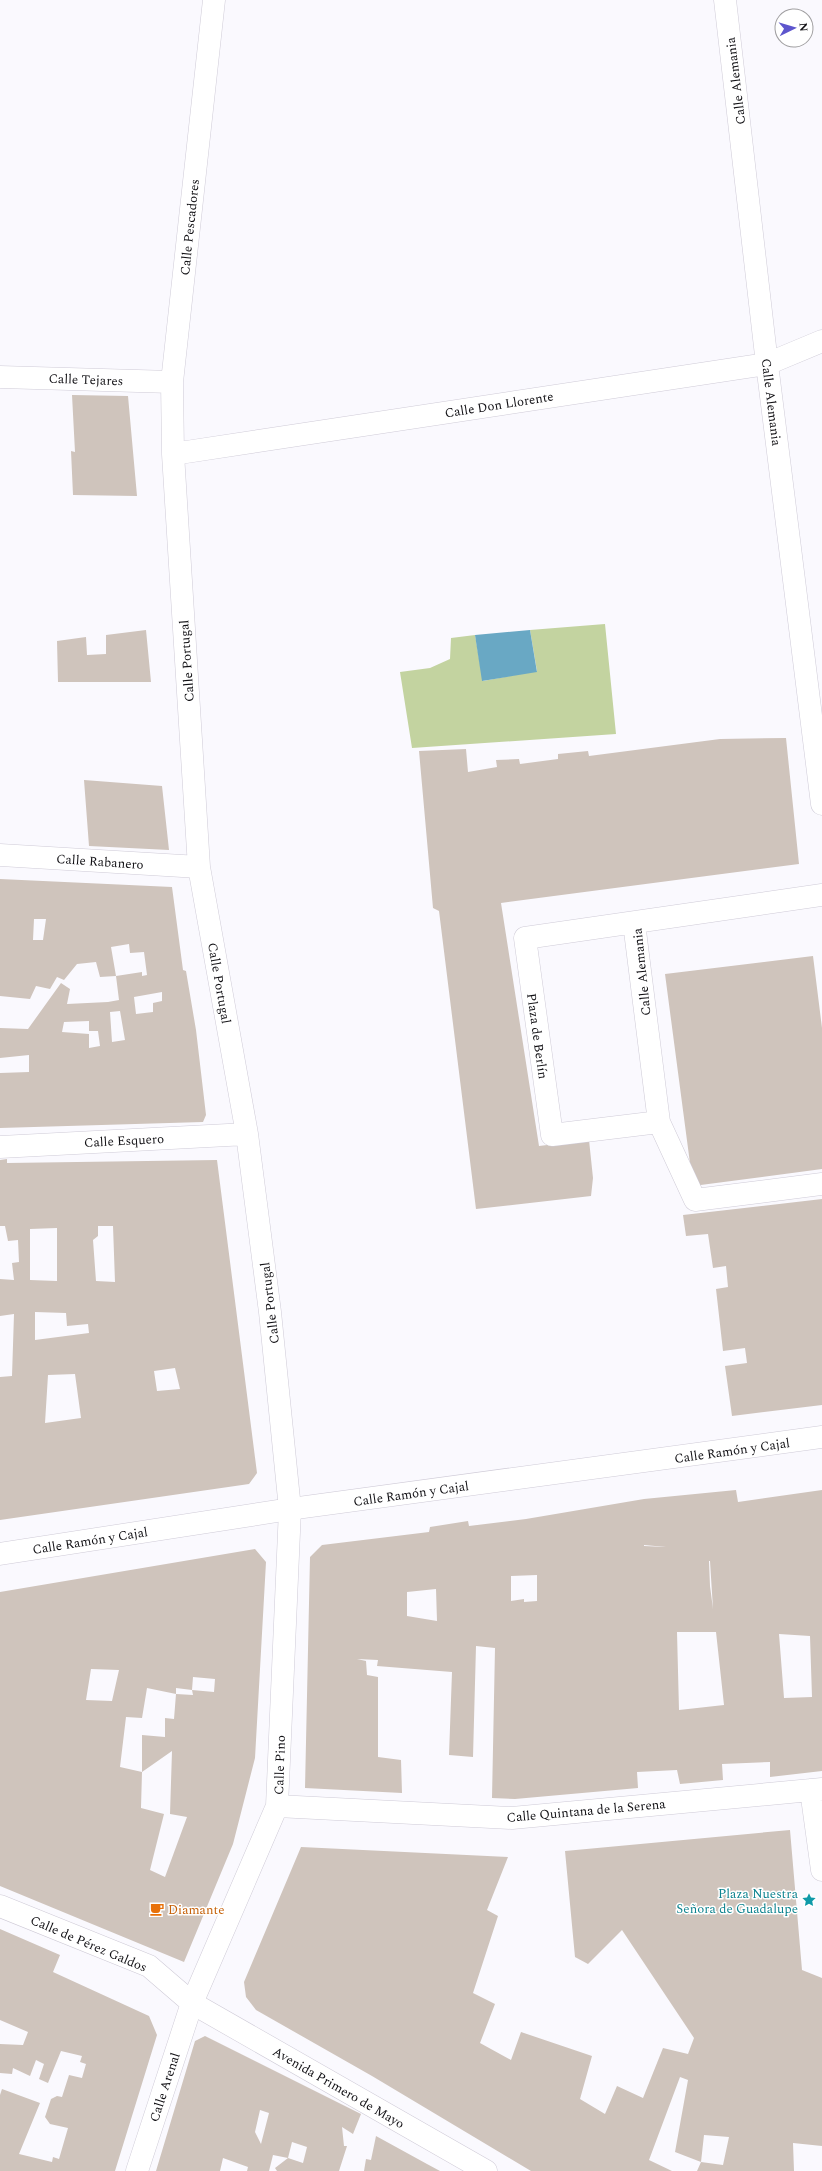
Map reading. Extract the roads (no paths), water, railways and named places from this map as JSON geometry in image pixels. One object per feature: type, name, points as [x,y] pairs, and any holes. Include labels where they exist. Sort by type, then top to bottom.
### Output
[{"type":"street","name":"Calle Pescadores","points":[[173,454],[172,382],[214,0]]},
{"type":"street","name":"Calle Alemania","points":[[725,0],[767,364],[822,804]]},
{"type":"street","name":"Calle Don Llorente","points":[[173,454],[767,364],[822,341]]},
{"type":"street","name":"Calle Tejares","points":[[0,376],[172,382]]},
{"type":"street","name":"Calle Portugal","points":[[173,454],[200,867],[247,1134],[270,1312],[290,1509]]},
{"type":"street","name":"Calle Rabanero","points":[[0,854],[200,867]]},
{"type":"street","name":"Calle Alemania","points":[[822,896],[634,923],[659,1122],[695,1200],[822,1184]]},
{"type":"street","name":"Plaza de Berlín","points":[[634,923],[525,938],[526,946],[552,1135],[659,1122]]},
{"type":"street","name":"Calle Esquero","points":[[0,1147],[247,1134]]},
{"type":"street","name":"Calle Ramón y Cajal","points":[[0,1554],[290,1509],[822,1437]]},
{"type":"street","name":"Calle Pino","points":[[192,2003],[277,1806],[290,1509]]},
{"type":"street","name":"Calle Quintana de la Serena","points":[[277,1806],[512,1818],[816,1789]]},
{"type":"street","points":[[816,1789],[822,1870]]},
{"type":"street","name":"Calle de Pérez Galdos","points":[[0,1906],[149,1966],[192,2003]]},
{"type":"street","name":"Calle Arenal","points":[[137,2171],[192,2003]]},
{"type":"street","name":"Avenida Primero de Mayo","points":[[192,2003],[486,2171]]},
{"type":"water","points":[[530,630],[537,672],[482,681],[475,635]]},
{"type":"place","name":"Plaza Nuestra Señora de Guadalupe","points":[[809,1900]]},
{"type":"place","name":"Diamante","points":[[157,1909]]}]
